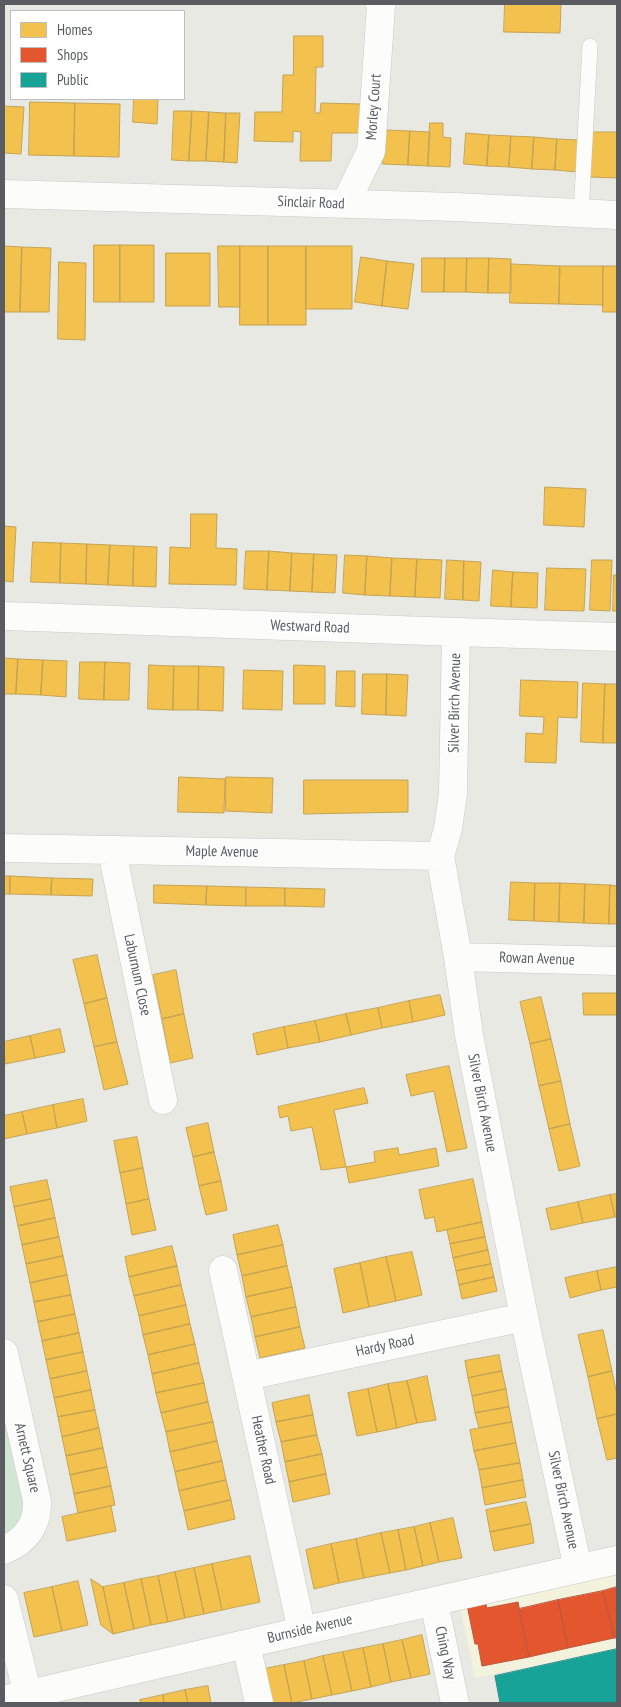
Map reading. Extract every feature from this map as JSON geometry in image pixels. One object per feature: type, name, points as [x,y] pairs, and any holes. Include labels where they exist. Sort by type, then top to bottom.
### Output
[{"type":"street","name":"Morley Court","points":[[345,204],[371,151],[380,4]]},
{"type":"street","name":"Sinclair Road","points":[[4,194],[345,204],[617,215]]},
{"type":"street","name":"Westward Road","points":[[4,616],[617,636]]},
{"type":"street","name":"Silver Birch Avenue","points":[[456,632],[453,794],[448,829],[440,856],[458,957],[469,1035],[524,1317],[578,1569]]},
{"type":"street","name":"Maple Avenue","points":[[4,848],[440,856]]},
{"type":"street","name":"Laburnum Close","points":[[115,850],[115,866],[163,1100]]},
{"type":"street","name":"Rowan Avenue","points":[[458,957],[617,961]]},
{"type":"street","name":"Heather Road","points":[[223,1270],[302,1631]]},
{"type":"street","name":"Hardy Road","points":[[247,1376],[524,1317]]},
{"type":"street","name":"Arnett Square","points":[[4,1353],[37,1501],[38,1513],[35,1524],[29,1531],[20,1540],[4,1550]]},
{"type":"street","name":"Burnside Avenue","points":[[20,1700],[246,1644],[617,1560]]},
{"type":"street","points":[[4,1598],[20,1700]]},
{"type":"street","name":"Ching Way","points":[[434,1602],[456,1703]]},
{"type":"street","points":[[246,1644],[259,1703]]},
{"type":"lane","points":[[581,214],[590,46]]},
{"type":"shaded area","points":[[4,1402],[25,1501],[20,1521],[4,1536]]},
{"type":"shaded area","points":[[617,1561],[617,1649],[475,1678],[459,1602]]},
{"type":"building: Homes","points":[[505,4],[561,4],[560,33],[504,32]]},
{"type":"building: Homes","points":[[294,36],[323,36],[323,67],[316,67],[315,113],[320,113],[321,103],[361,104],[360,133],[332,133],[331,161],[300,161],[301,132],[293,131],[293,142],[254,141],[255,112],[282,112],[283,75],[293,75]]},
{"type":"building: Homes","points":[[134,100],[158,100],[157,124],[133,122]]},
{"type":"building: Homes","points":[[30,102],[75,103],[74,156],[29,155]]},
{"type":"building: Homes","points":[[75,103],[120,104],[119,157],[74,156]]},
{"type":"building: Homes","points":[[4,106],[24,107],[21,154],[4,153]]},
{"type":"building: Homes","points":[[174,111],[192,111],[189,161],[172,160]]},
{"type":"building: Homes","points":[[192,111],[209,112],[206,161],[189,161]]},
{"type":"building: Homes","points":[[209,112],[226,113],[224,162],[206,161]]},
{"type":"building: Homes","points":[[226,113],[240,113],[237,163],[224,162]]},
{"type":"building: Homes","points":[[430,123],[443,123],[443,137],[451,138],[450,167],[428,166]]},
{"type":"building: Homes","points":[[385,130],[410,131],[408,165],[383,164]]},
{"type":"building: Homes","points":[[410,131],[430,132],[428,166],[408,165]]},
{"type":"building: Homes","points":[[591,132],[617,132],[617,178],[589,177]]},
{"type":"building: Homes","points":[[466,133],[489,135],[487,166],[464,164]]},
{"type":"building: Homes","points":[[489,135],[511,136],[509,167],[487,166]]},
{"type":"building: Homes","points":[[511,136],[534,137],[532,169],[509,167]]},
{"type":"building: Homes","points":[[534,137],[557,139],[555,170],[532,169]]},
{"type":"building: Homes","points":[[557,139],[579,140],[577,172],[555,170]]},
{"type":"building: Homes","points":[[94,245],[120,245],[120,302],[94,302]]},
{"type":"building: Homes","points":[[120,245],[154,245],[154,302],[120,302]]},
{"type":"building: Homes","points":[[4,246],[22,247],[20,312],[4,312]]},
{"type":"building: Homes","points":[[218,246],[240,246],[240,307],[219,307]]},
{"type":"building: Homes","points":[[240,246],[268,246],[268,325],[240,325]]},
{"type":"building: Homes","points":[[268,246],[306,246],[306,325],[268,325]]},
{"type":"building: Homes","points":[[306,246],[352,246],[352,309],[306,309]]},
{"type":"building: Homes","points":[[22,247],[51,248],[49,312],[20,312]]},
{"type":"building: Homes","points":[[166,253],[210,253],[210,306],[166,306]]},
{"type":"building: Homes","points":[[361,257],[387,261],[382,306],[355,302]]},
{"type":"building: Homes","points":[[422,258],[445,258],[444,292],[422,292]]},
{"type":"building: Homes","points":[[445,258],[467,258],[466,292],[444,292]]},
{"type":"building: Homes","points":[[467,258],[489,258],[488,293],[466,292]]},
{"type":"building: Homes","points":[[489,258],[511,259],[511,293],[488,293]]},
{"type":"building: Homes","points":[[387,261],[414,264],[408,309],[382,306]]},
{"type":"building: Homes","points":[[59,262],[86,263],[85,340],[58,339]]},
{"type":"building: Homes","points":[[511,264],[560,266],[559,304],[510,303]]},
{"type":"building: Homes","points":[[560,266],[603,266],[603,305],[559,304]]},
{"type":"building: Homes","points":[[603,266],[617,266],[617,312],[603,312]]},
{"type":"building: Homes","points":[[545,487],[586,489],[584,527],[544,525]]},
{"type":"building: Homes","points":[[191,514],[217,514],[216,548],[237,549],[236,585],[169,584],[170,547],[190,548]]},
{"type":"building: Homes","points":[[4,526],[16,527],[13,582],[4,581]]},
{"type":"building: Homes","points":[[33,542],[61,543],[60,583],[31,582]]},
{"type":"building: Homes","points":[[61,543],[87,544],[86,584],[60,583]]},
{"type":"building: Homes","points":[[87,544],[110,545],[108,585],[86,584]]},
{"type":"building: Homes","points":[[110,545],[134,546],[133,586],[108,585]]},
{"type":"building: Homes","points":[[134,546],[157,547],[156,587],[133,586]]},
{"type":"building: Homes","points":[[246,551],[269,551],[267,590],[244,589]]},
{"type":"building: Homes","points":[[269,551],[292,553],[290,591],[267,590]]},
{"type":"building: Homes","points":[[292,553],[314,554],[312,592],[290,591]]},
{"type":"building: Homes","points":[[314,554],[337,555],[335,593],[312,592]]},
{"type":"building: Homes","points":[[345,555],[367,556],[365,595],[343,593]]},
{"type":"building: Homes","points":[[367,556],[392,558],[390,596],[365,595]]},
{"type":"building: Homes","points":[[392,558],[417,559],[415,597],[390,596]]},
{"type":"building: Homes","points":[[417,559],[442,560],[440,598],[415,597]]},
{"type":"building: Homes","points":[[447,560],[464,561],[463,600],[445,599]]},
{"type":"building: Homes","points":[[592,560],[612,560],[610,611],[590,610]]},
{"type":"building: Homes","points":[[464,561],[481,562],[479,601],[463,600]]},
{"type":"building: Homes","points":[[547,568],[586,569],[584,611],[545,610]]},
{"type":"building: Homes","points":[[493,570],[513,572],[511,607],[491,606]]},
{"type":"building: Homes","points":[[513,572],[538,573],[537,608],[511,607]]},
{"type":"building: Homes","points":[[614,575],[617,575],[617,611],[613,611]]},
{"type":"building: Homes","points":[[4,658],[18,659],[16,694],[4,694]]},
{"type":"building: Homes","points":[[18,659],[43,660],[41,695],[16,694]]},
{"type":"building: Homes","points":[[43,660],[67,661],[66,697],[41,695]]},
{"type":"building: Homes","points":[[80,662],[105,662],[104,700],[79,699]]},
{"type":"building: Homes","points":[[105,662],[130,663],[129,700],[104,700]]},
{"type":"building: Homes","points":[[149,665],[174,666],[173,710],[148,709]]},
{"type":"building: Homes","points":[[294,665],[325,666],[325,704],[294,704]]},
{"type":"building: Homes","points":[[174,666],[199,666],[198,710],[173,710]]},
{"type":"building: Homes","points":[[199,666],[224,667],[223,711],[198,710]]},
{"type":"building: Homes","points":[[244,670],[283,671],[282,710],[243,709]]},
{"type":"building: Homes","points":[[337,671],[355,671],[355,707],[336,706]]},
{"type":"building: Homes","points":[[363,674],[387,674],[386,715],[362,714]]},
{"type":"building: Homes","points":[[387,674],[408,675],[406,716],[386,715]]},
{"type":"building: Homes","points":[[521,680],[578,682],[577,718],[558,717],[556,763],[525,762],[526,733],[543,734],[544,717],[520,716]]},
{"type":"building: Homes","points":[[583,683],[605,684],[603,743],[581,742]]},
{"type":"building: Homes","points":[[605,684],[617,684],[617,743],[603,743]]},
{"type":"building: Homes","points":[[179,777],[225,779],[224,813],[178,812]]},
{"type":"building: Homes","points":[[226,777],[273,778],[272,813],[226,811]]},
{"type":"building: Homes","points":[[304,780],[408,780],[408,812],[304,814]]},
{"type":"building: Homes","points":[[4,876],[10,876],[10,894],[4,894]]},
{"type":"building: Homes","points":[[10,876],[52,878],[51,895],[10,894]]},
{"type":"building: Homes","points":[[52,878],[93,879],[92,896],[51,895]]},
{"type":"building: Homes","points":[[511,882],[535,883],[534,921],[509,920]]},
{"type":"building: Homes","points":[[535,883],[560,883],[559,922],[534,921]]},
{"type":"building: Homes","points":[[560,883],[585,884],[584,923],[559,922]]},
{"type":"building: Homes","points":[[585,884],[610,885],[609,924],[584,923]]},
{"type":"building: Homes","points":[[154,885],[207,886],[206,905],[154,903]]},
{"type":"building: Homes","points":[[610,885],[617,886],[617,924],[609,924]]},
{"type":"building: Homes","points":[[207,886],[246,887],[246,906],[206,905]]},
{"type":"building: Homes","points":[[246,887],[285,888],[285,906],[246,906]]},
{"type":"building: Homes","points":[[285,888],[325,889],[324,907],[285,906]]},
{"type":"building: Homes","points":[[97,955],[107,998],[84,1004],[73,960]]},
{"type":"building: Homes","points":[[176,970],[184,1014],[162,1019],[153,975]]},
{"type":"building: Homes","points":[[583,993],[617,993],[617,1015],[584,1015]]},
{"type":"building: Homes","points":[[440,995],[445,1015],[413,1022],[409,1001]]},
{"type":"building: Homes","points":[[541,997],[551,1039],[530,1044],[520,1002]]},
{"type":"building: Homes","points":[[107,998],[117,1042],[94,1047],[84,1004]]},
{"type":"building: Homes","points":[[409,1001],[413,1022],[382,1028],[378,1008]]},
{"type":"building: Homes","points":[[378,1008],[382,1028],[351,1035],[346,1014]]},
{"type":"building: Homes","points":[[184,1014],[193,1058],[170,1063],[162,1019]]},
{"type":"building: Homes","points":[[346,1014],[351,1035],[320,1042],[315,1021]]},
{"type":"building: Homes","points":[[315,1021],[320,1042],[288,1048],[284,1027]]},
{"type":"building: Homes","points":[[284,1027],[288,1048],[257,1055],[253,1034]]},
{"type":"building: Homes","points":[[60,1029],[65,1052],[35,1058],[30,1036]]},
{"type":"building: Homes","points":[[30,1036],[35,1058],[5,1064],[4,1042]]},
{"type":"building: Homes","points":[[551,1039],[561,1081],[539,1086],[530,1044]]},
{"type":"building: Homes","points":[[117,1042],[128,1084],[104,1090],[94,1047]]},
{"type":"building: Homes","points":[[449,1066],[467,1148],[447,1152],[434,1091],[411,1096],[406,1075]]},
{"type":"building: Homes","points":[[561,1081],[570,1124],[549,1129],[539,1086]]},
{"type":"building: Homes","points":[[364,1088],[368,1103],[334,1110],[346,1167],[321,1170],[312,1127],[291,1131],[288,1116],[280,1118],[278,1107]]},
{"type":"building: Homes","points":[[83,1099],[87,1121],[57,1128],[53,1105]]},
{"type":"building: Homes","points":[[53,1105],[57,1128],[27,1134],[22,1112]]},
{"type":"building: Homes","points":[[22,1112],[27,1134],[4,1139],[4,1116]]},
{"type":"building: Homes","points":[[208,1123],[214,1152],[193,1157],[186,1128]]},
{"type":"building: Homes","points":[[570,1124],[580,1166],[559,1171],[549,1129]]},
{"type":"building: Homes","points":[[137,1137],[143,1168],[120,1173],[114,1141]]},
{"type":"building: Homes","points":[[398,1148],[399,1155],[436,1148],[439,1166],[349,1183],[346,1167],[375,1162],[374,1152]]},
{"type":"building: Homes","points":[[214,1152],[221,1181],[199,1186],[193,1157]]},
{"type":"building: Homes","points":[[143,1168],[149,1199],[126,1204],[120,1173]]},
{"type":"building: Homes","points":[[473,1179],[482,1222],[437,1232],[434,1217],[425,1219],[419,1190]]},
{"type":"building: Homes","points":[[47,1180],[51,1199],[14,1207],[10,1187]]},
{"type":"building: Homes","points":[[221,1181],[227,1210],[206,1215],[199,1186]]},
{"type":"building: Homes","points":[[617,1194],[617,1216],[615,1217],[610,1195]]},
{"type":"building: Homes","points":[[610,1195],[615,1217],[583,1223],[578,1202]]},
{"type":"building: Homes","points":[[51,1199],[55,1218],[18,1226],[14,1207]]},
{"type":"building: Homes","points":[[149,1199],[156,1230],[132,1235],[126,1204]]},
{"type":"building: Homes","points":[[578,1202],[583,1223],[551,1230],[546,1209]]},
{"type":"building: Homes","points":[[55,1218],[59,1237],[22,1245],[18,1226]]},
{"type":"building: Homes","points":[[482,1222],[485,1237],[450,1244],[447,1230]]},
{"type":"building: Homes","points":[[278,1225],[283,1245],[237,1255],[233,1235]]},
{"type":"building: Homes","points":[[59,1237],[63,1256],[26,1264],[22,1245]]},
{"type":"building: Homes","points":[[485,1237],[488,1250],[453,1258],[450,1244]]},
{"type":"building: Homes","points":[[283,1245],[287,1266],[242,1276],[237,1255]]},
{"type":"building: Homes","points":[[172,1246],[177,1266],[129,1277],[125,1257]]},
{"type":"building: Homes","points":[[488,1250],[491,1264],[456,1271],[453,1258]]},
{"type":"building: Homes","points":[[412,1252],[422,1295],[396,1301],[386,1257]]},
{"type":"building: Homes","points":[[63,1256],[67,1275],[30,1283],[26,1264]]},
{"type":"building: Homes","points":[[386,1257],[396,1301],[369,1307],[360,1263]]},
{"type":"building: Homes","points":[[360,1263],[369,1307],[343,1313],[334,1269]]},
{"type":"building: Homes","points":[[491,1264],[494,1277],[459,1285],[456,1271]]},
{"type":"building: Homes","points":[[177,1266],[181,1285],[134,1296],[129,1277]]},
{"type":"building: Homes","points":[[287,1266],[292,1287],[246,1297],[242,1276]]},
{"type":"building: Homes","points":[[617,1267],[617,1287],[601,1290],[597,1271]]},
{"type":"building: Homes","points":[[597,1271],[601,1290],[570,1298],[565,1278]]},
{"type":"building: Homes","points":[[67,1275],[71,1295],[34,1302],[30,1283]]},
{"type":"building: Homes","points":[[494,1277],[497,1291],[462,1299],[459,1285]]},
{"type":"building: Homes","points":[[181,1285],[186,1305],[139,1316],[134,1296]]},
{"type":"building: Homes","points":[[292,1287],[296,1307],[251,1317],[246,1297]]},
{"type":"building: Homes","points":[[71,1295],[75,1314],[38,1322],[34,1302]]},
{"type":"building: Homes","points":[[186,1305],[190,1324],[143,1335],[139,1316]]},
{"type":"building: Homes","points":[[296,1307],[300,1327],[255,1337],[251,1317]]},
{"type":"building: Homes","points":[[75,1314],[79,1333],[42,1341],[38,1322]]},
{"type":"building: Homes","points":[[190,1324],[195,1344],[148,1355],[143,1335]]},
{"type":"building: Homes","points":[[300,1327],[305,1348],[260,1358],[255,1337]]},
{"type":"building: Homes","points":[[603,1330],[612,1371],[588,1377],[578,1335]]},
{"type":"building: Homes","points":[[79,1333],[83,1352],[46,1360],[42,1341]]},
{"type":"building: Homes","points":[[195,1344],[199,1363],[152,1374],[148,1355]]},
{"type":"building: Homes","points":[[83,1352],[87,1371],[50,1379],[46,1360]]},
{"type":"building: Homes","points":[[499,1355],[502,1371],[468,1378],[465,1361]]},
{"type":"building: Homes","points":[[199,1363],[204,1383],[156,1393],[152,1374]]},
{"type":"building: Homes","points":[[87,1371],[91,1390],[54,1398],[50,1379]]},
{"type":"building: Homes","points":[[502,1371],[506,1389],[472,1396],[468,1378]]},
{"type":"building: Homes","points":[[612,1371],[617,1395],[617,1414],[597,1419],[588,1377]]},
{"type":"building: Homes","points":[[427,1376],[436,1420],[417,1423],[407,1381]]},
{"type":"building: Homes","points":[[407,1381],[417,1423],[397,1428],[388,1384]]},
{"type":"building: Homes","points":[[204,1383],[208,1402],[161,1413],[156,1393]]},
{"type":"building: Homes","points":[[388,1384],[397,1428],[377,1432],[368,1389]]},
{"type":"building: Homes","points":[[368,1389],[377,1432],[357,1436],[348,1393]]},
{"type":"building: Homes","points":[[506,1389],[509,1407],[475,1413],[472,1396]]},
{"type":"building: Homes","points":[[91,1390],[95,1410],[58,1417],[54,1398]]},
{"type":"building: Homes","points":[[309,1395],[313,1415],[276,1422],[272,1403]]},
{"type":"building: Homes","points":[[208,1402],[213,1422],[166,1432],[161,1413]]},
{"type":"building: Homes","points":[[509,1407],[512,1422],[479,1428],[475,1413]]},
{"type":"building: Homes","points":[[95,1410],[99,1428],[62,1437],[58,1417]]},
{"type":"building: Homes","points":[[617,1414],[617,1458],[607,1460],[597,1419]]},
{"type":"building: Homes","points":[[313,1415],[317,1435],[281,1442],[276,1422]]},
{"type":"building: Homes","points":[[213,1422],[217,1441],[170,1452],[166,1432]]},
{"type":"building: Homes","points":[[512,1422],[516,1443],[474,1451],[470,1430]]},
{"type":"building: Homes","points":[[99,1428],[103,1448],[66,1456],[62,1437]]},
{"type":"building: Homes","points":[[317,1435],[322,1454],[285,1462],[281,1442]]},
{"type":"building: Homes","points":[[217,1441],[222,1461],[175,1472],[170,1452]]},
{"type":"building: Homes","points":[[516,1443],[520,1463],[479,1470],[474,1451]]},
{"type":"building: Homes","points":[[103,1448],[107,1467],[70,1475],[66,1456]]},
{"type":"building: Homes","points":[[322,1454],[326,1474],[289,1482],[285,1462]]},
{"type":"building: Homes","points":[[222,1461],[226,1480],[179,1491],[175,1472]]},
{"type":"building: Homes","points":[[520,1463],[523,1480],[482,1488],[479,1470]]},
{"type":"building: Homes","points":[[107,1467],[111,1486],[74,1494],[70,1475]]},
{"type":"building: Homes","points":[[326,1474],[330,1494],[293,1502],[289,1482]]},
{"type":"building: Homes","points":[[226,1480],[231,1500],[184,1511],[179,1491]]},
{"type":"building: Homes","points":[[523,1480],[526,1497],[485,1505],[482,1488]]},
{"type":"building: Homes","points":[[111,1486],[115,1505],[78,1513],[74,1494]]},
{"type":"building: Homes","points":[[231,1500],[235,1519],[188,1530],[184,1511]]},
{"type":"building: Homes","points":[[526,1502],[531,1524],[490,1532],[486,1510]]},
{"type":"building: Homes","points":[[111,1506],[116,1531],[67,1541],[62,1517]]},
{"type":"building: Homes","points":[[453,1518],[462,1558],[439,1562],[430,1523]]},
{"type":"building: Homes","points":[[430,1523],[439,1562],[423,1566],[414,1527]]},
{"type":"building: Homes","points":[[531,1524],[534,1543],[494,1551],[490,1532]]},
{"type":"building: Homes","points":[[414,1527],[423,1566],[406,1570],[398,1530]]},
{"type":"building: Homes","points":[[398,1530],[406,1570],[390,1573],[381,1533]]},
{"type":"building: Homes","points":[[381,1533],[390,1573],[364,1578],[356,1539]]},
{"type":"building: Homes","points":[[356,1539],[364,1578],[339,1583],[331,1544]]},
{"type":"building: Homes","points":[[331,1544],[339,1583],[314,1589],[306,1550]]},
{"type":"building: Homes","points":[[250,1556],[260,1602],[222,1610],[212,1564]]},
{"type":"building: Homes","points":[[212,1564],[222,1610],[204,1614],[194,1568]]},
{"type":"building: Homes","points":[[194,1568],[204,1614],[185,1618],[175,1572]]},
{"type":"building: Homes","points":[[175,1572],[185,1618],[168,1622],[158,1576]]},
{"type":"building: Homes","points":[[158,1576],[168,1622],[151,1625],[141,1579]]},
{"type":"building: Homes","points":[[91,1579],[103,1587],[113,1634],[101,1625]]},
{"type":"building: Homes","points":[[141,1579],[151,1625],[134,1629],[124,1583]]},
{"type":"building: Homes","points":[[78,1581],[88,1625],[62,1631],[52,1587]]},
{"type":"building: Homes","points":[[124,1583],[134,1629],[113,1634],[103,1587]]},
{"type":"building: Homes","points":[[52,1587],[62,1631],[34,1637],[24,1593]]},
{"type":"building: Homes","points":[[422,1635],[430,1674],[411,1678],[402,1640]]},
{"type":"building: Homes","points":[[402,1640],[411,1678],[391,1682],[383,1644]]},
{"type":"building: Homes","points":[[383,1644],[391,1682],[371,1687],[363,1648]]},
{"type":"building: Homes","points":[[363,1648],[371,1687],[352,1691],[343,1652]]},
{"type":"building: Homes","points":[[343,1652],[352,1691],[332,1695],[323,1656]]},
{"type":"building: Homes","points":[[323,1656],[332,1695],[312,1699],[304,1661]]},
{"type":"building: Homes","points":[[304,1661],[312,1699],[292,1703],[284,1665]]},
{"type":"building: Homes","points":[[284,1665],[292,1703],[271,1703],[264,1669]]},
{"type":"building: Homes","points":[[208,1686],[211,1703],[188,1703],[185,1690]]},
{"type":"building: Homes","points":[[185,1690],[188,1703],[164,1703],[163,1695]]},
{"type":"building: Homes","points":[[163,1695],[164,1703],[141,1703],[140,1700]]},
{"type":"building: Shops","points":[[617,1587],[617,1638],[614,1638],[603,1591]]},
{"type":"building: Shops","points":[[603,1591],[614,1638],[568,1648],[558,1600]]},
{"type":"building: Shops","points":[[558,1600],[568,1648],[529,1657],[519,1609]]},
{"type":"building: Shops","points":[[485,1601],[487,1608],[518,1602],[529,1657],[482,1666],[478,1644],[475,1644],[467,1605]]},
{"type":"building: Public","points":[[617,1649],[617,1703],[500,1703],[495,1676]]}]
